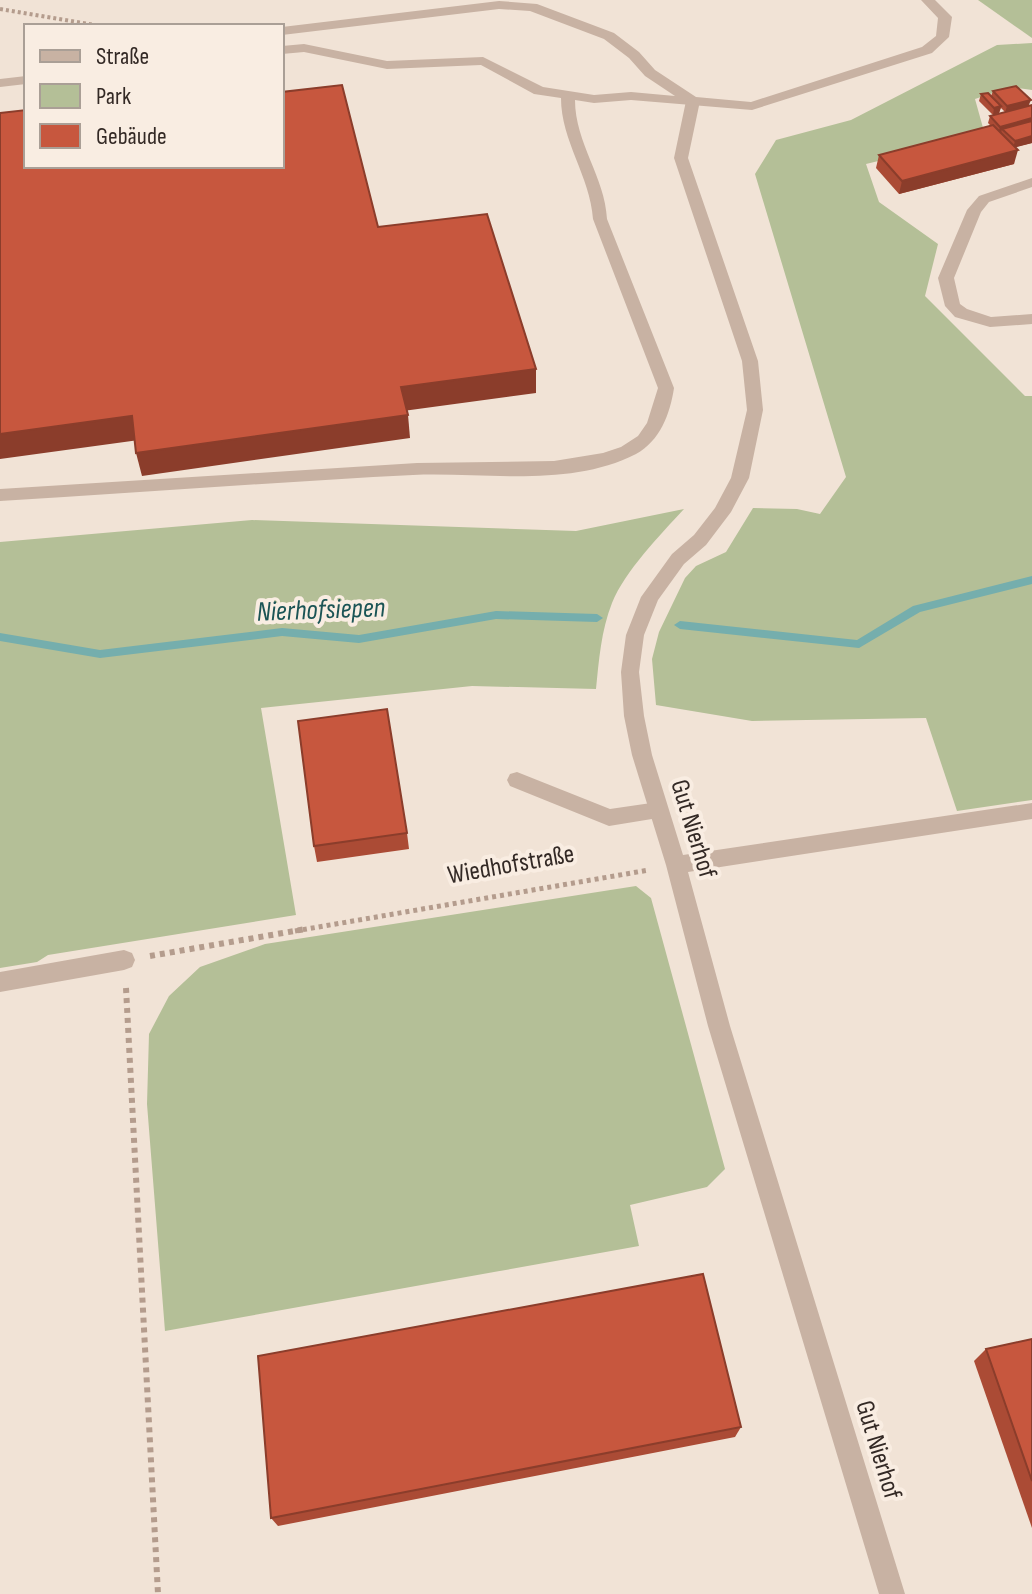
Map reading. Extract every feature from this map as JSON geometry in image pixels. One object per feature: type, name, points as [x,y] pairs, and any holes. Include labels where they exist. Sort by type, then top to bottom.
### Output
[{"type":"street","points":[[284,50],[304,48],[387,65],[483,61],[539,91],[568,96],[594,99],[631,96],[752,106],[927,50],[942,37],[945,17],[928,0]]},
{"type":"street","points":[[284,31],[499,5],[532,7],[609,36],[634,55],[650,73],[693,101]]},
{"type":"street","points":[[0,83],[24,80]]},
{"type":"street","points":[[0,495],[418,469],[528,468],[583,463],[628,451],[649,435],[664,411],[666,388],[600,219],[599,201],[568,121],[568,96]]},
{"type":"street","name":"Gut Nierhof","points":[[693,101],[681,158],[750,361],[755,410],[740,478],[722,512],[700,540],[678,559],[650,597],[635,635],[630,672],[634,716],[719,1026],[892,1594]]},
{"type":"street","points":[[1032,182],[984,199],[974,210],[946,278],[953,306],[973,319],[1011,322],[1032,319]]},
{"type":"street","points":[[517,780],[609,818],[658,810]]},
{"type":"street","points":[[676,865],[1032,811]]},
{"type":"street","points":[[0,982],[124,960]]},
{"type":"path","points":[[0,9],[89,24]]},
{"type":"path","name":"Wiedhofstraße","points":[[124,960],[676,865]]},
{"type":"path","points":[[124,960],[158,1594]]},
{"type":"green space","points":[[978,0],[1032,0],[1032,38]]},
{"type":"green space","points":[[1032,43],[1032,90],[1011,87],[975,99],[985,135],[866,164],[879,202],[938,244],[925,296],[1025,396],[1032,396],[1032,800],[957,811],[926,718],[752,721],[656,705],[652,659],[659,632],[685,578],[696,566],[726,552],[753,508],[797,509],[820,514],[846,477],[755,174],[776,140],[851,120],[997,45]]},
{"type":"green space","points":[[684,509],[625,578],[612,603],[599,656],[596,689],[472,686],[261,708],[296,915],[48,955],[37,962],[0,968],[0,542],[252,520],[576,531]]},
{"type":"green space","points":[[636,886],[651,898],[725,1169],[707,1187],[630,1205],[639,1246],[165,1331],[147,1104],[149,1034],[169,996],[200,967],[265,944]]},
{"type":"building","points":[[342,85],[378,227],[487,214],[536,369],[401,387],[408,415],[136,453],[132,416],[0,434],[0,113],[24,110],[24,168],[284,168],[284,92]]},
{"type":"building","points":[[1016,86],[1031,100],[1007,106],[993,91]]},
{"type":"building","points":[[988,93],[1001,106],[994,108],[981,94]]},
{"type":"building","points":[[1032,105],[1032,118],[1000,127],[990,116]]},
{"type":"building","points":[[1032,121],[1032,136],[1015,141],[1002,129]]},
{"type":"building","points":[[993,125],[1018,150],[902,181],[879,155]]},
{"type":"building","points":[[387,709],[407,833],[314,846],[298,721]]},
{"type":"building","points":[[703,1274],[741,1427],[271,1518],[258,1356]]},
{"type":"building","points":[[1032,1339],[1032,1481],[986,1349]]},
{"type":"waterway","name":"Nierhofsiepen","points":[[680,625],[859,644],[917,609],[1032,580]]},
{"type":"waterway","name":"Nierhofsiepen","points":[[0,637],[100,654],[282,632],[359,639],[496,615],[597,618]]}]
